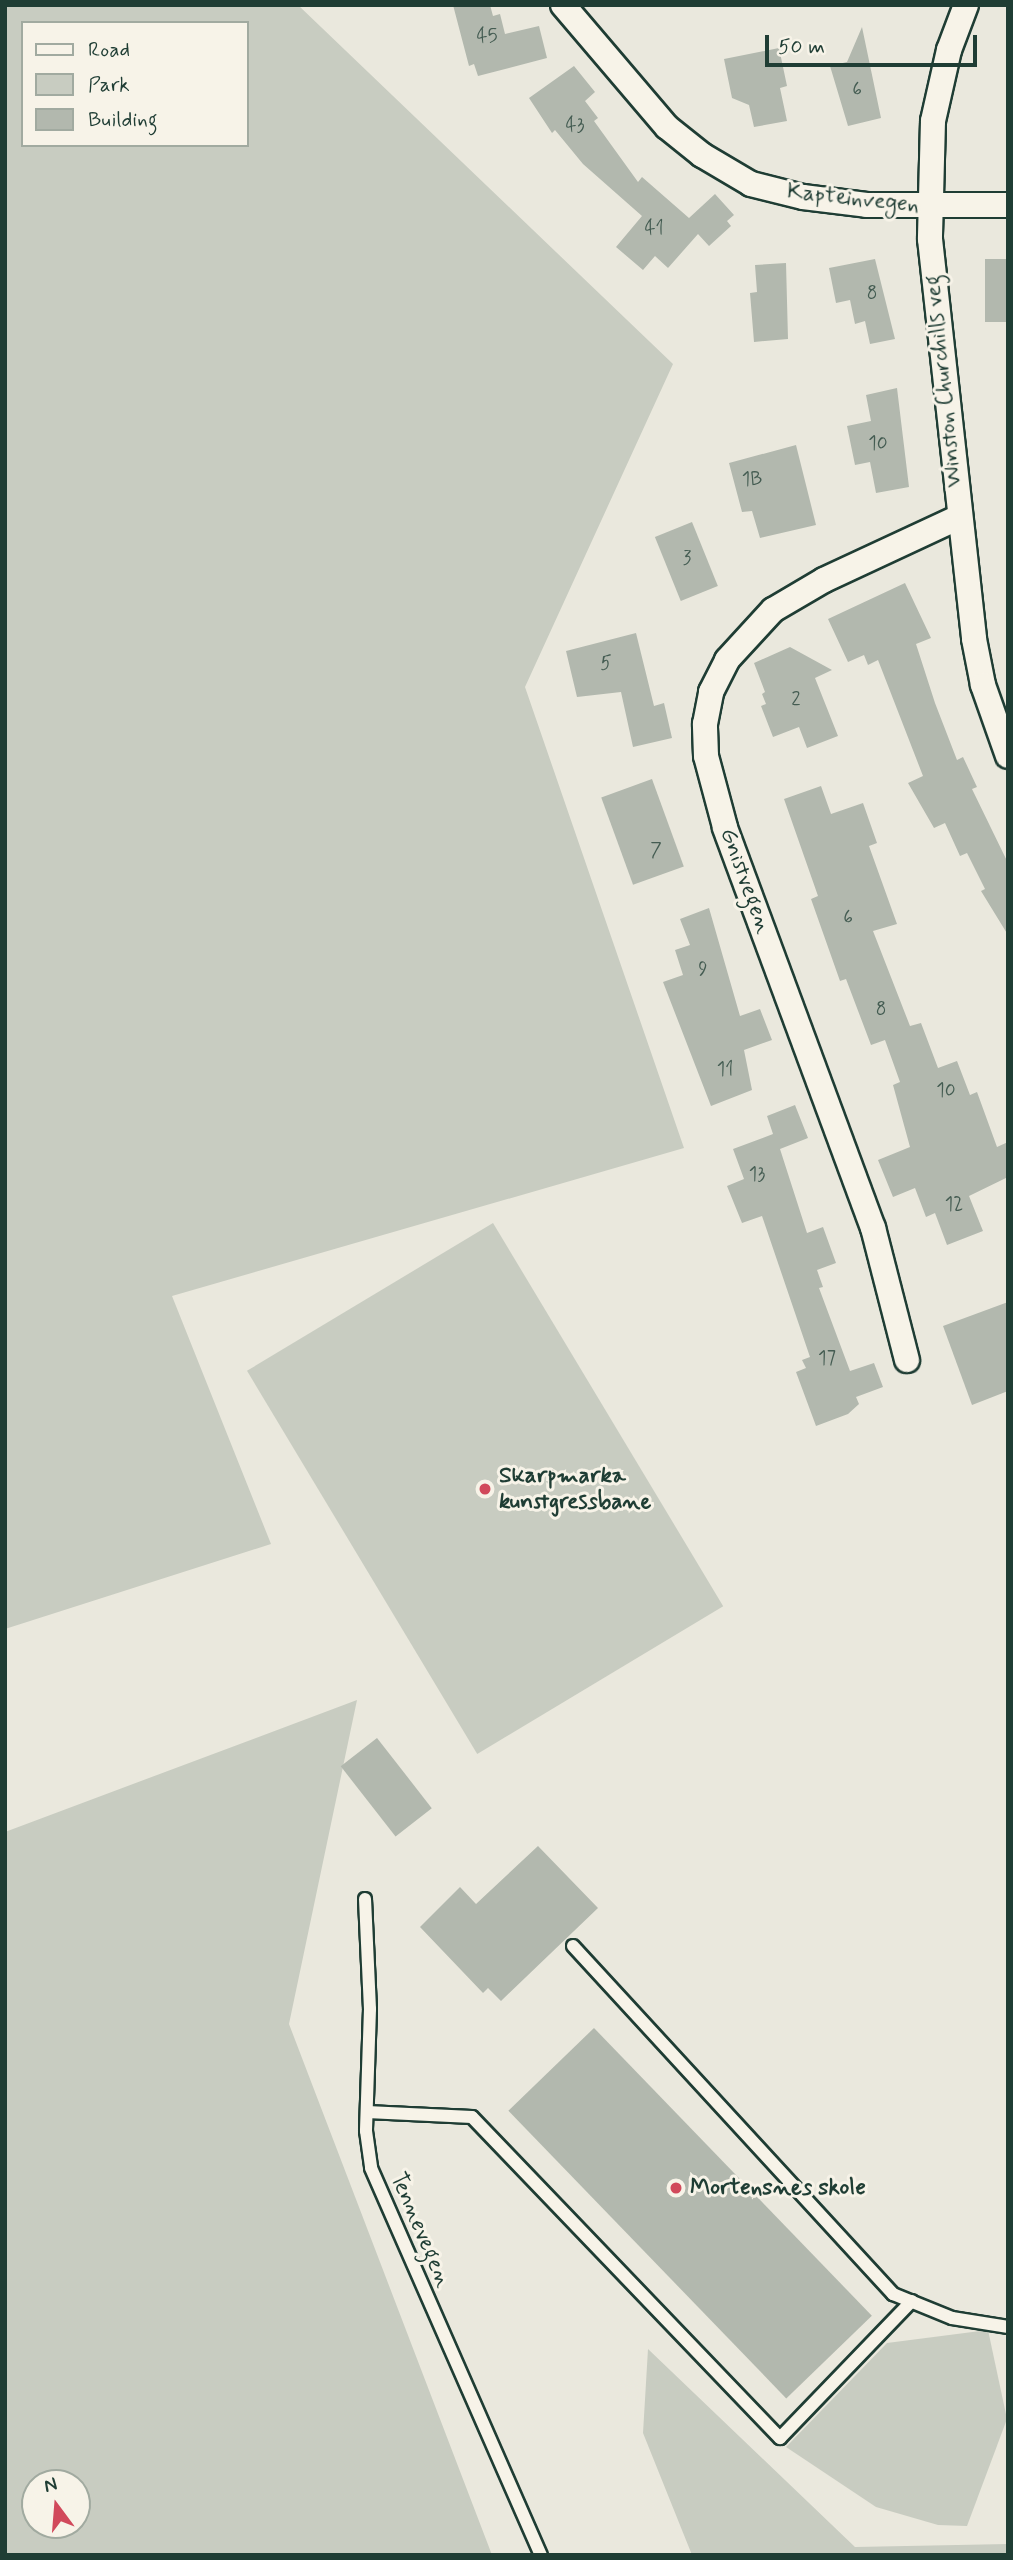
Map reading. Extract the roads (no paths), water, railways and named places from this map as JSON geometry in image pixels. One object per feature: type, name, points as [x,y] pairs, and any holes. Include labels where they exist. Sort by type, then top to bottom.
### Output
[{"type":"street","name":"Kapteinvegen","points":[[563,5],[667,127],[729,174],[774,191],[824,201],[929,206],[1008,205]]},
{"type":"street","name":"Winston Churchills veg","points":[[966,5],[940,86],[929,206],[959,517],[983,685],[1008,756]]},
{"type":"street","name":"Gnistvegen","points":[[907,1360],[873,1228],[725,827],[706,756],[705,723],[711,692],[727,660],[773,610],[824,580],[959,517]]},
{"type":"lane","name":"Tennevegen","points":[[365,1899],[370,2009],[366,2112],[369,2157],[377,2191],[541,2555]]},
{"type":"lane","points":[[573,1946],[893,2294],[952,2318],[1008,2327]]},
{"type":"lane","points":[[366,2112],[472,2117],[780,2438],[912,2301]]},
{"type":"place","name":"Skarpmarka kunstgressbane","points":[[485,1489]]},
{"type":"place","name":"Mortensnes skole","points":[[676,2188]]}]
